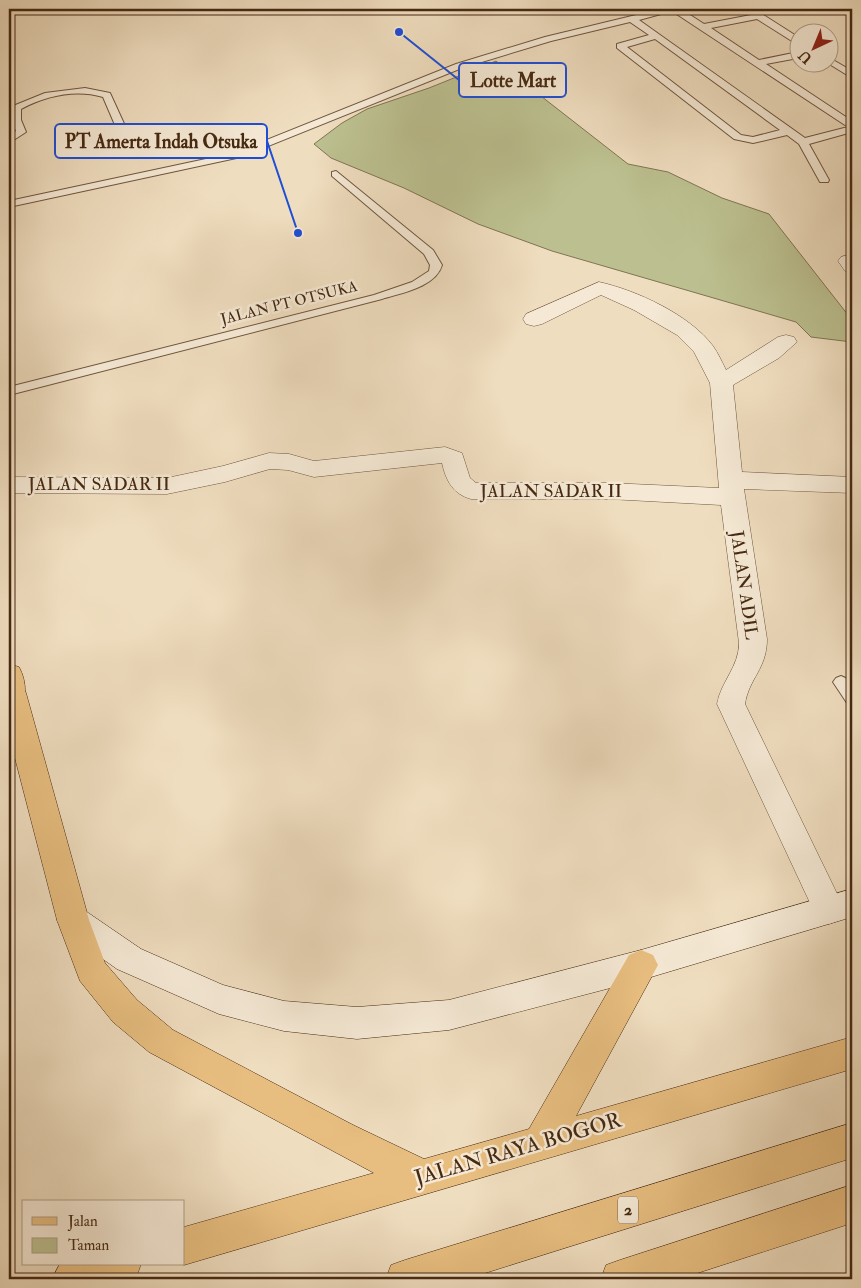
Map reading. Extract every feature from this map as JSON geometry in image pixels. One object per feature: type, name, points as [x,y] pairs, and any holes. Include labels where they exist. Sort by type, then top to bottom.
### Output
[{"type":"highway","points":[[9,724],[10,691]]},
{"type":"highway","points":[[10,691],[73,920],[92,971],[125,1011],[161,1041],[340,1137],[420,1176]]},
{"type":"highway","points":[[541,1143],[641,964]]},
{"type":"highway","name":"JALAN RAYA BOGOR","points":[[185,1246],[420,1176],[852,1053]]},
{"type":"highway","name":"2","points":[[405,1279],[852,1140]]},
{"type":"highway","points":[[620,1279],[852,1204]]},
{"type":"highway","points":[[71,1279],[115,1266]]},
{"type":"street","name":"JALAN ADIL","points":[[534,319],[595,290],[607,289],[642,305],[686,330],[704,349],[721,383],[731,489],[753,639],[752,657],[748,668],[733,691],[731,704],[840,906]]},
{"type":"street","points":[[721,383],[738,371],[774,353],[786,342]]},
{"type":"street","name":"JALAN SADAR II","points":[[9,485],[167,486],[225,474],[269,461],[289,462],[314,469],[445,455],[453,458],[458,481],[470,491],[731,489]]},
{"type":"street","points":[[731,489],[852,485]]},
{"type":"street","points":[[73,920],[129,959],[219,999],[284,1016],[357,1023],[449,1015],[641,964],[840,906]]},
{"type":"lane","points":[[9,204],[237,155],[459,66],[548,39],[671,9]]},
{"type":"lane","points":[[675,9],[852,125]]},
{"type":"lane","points":[[748,9],[788,35]]},
{"type":"lane","points":[[704,27],[759,16]]},
{"type":"lane","points":[[630,18],[790,131],[803,142],[824,180]]},
{"type":"lane","points":[[656,36],[620,46],[738,138],[752,140],[790,131]]},
{"type":"lane","points":[[759,63],[788,56]]},
{"type":"lane","points":[[838,66],[852,75]]},
{"type":"lane","points":[[9,140],[20,132],[16,120],[16,108],[31,100],[52,94],[95,91],[108,95],[126,139]]},
{"type":"lane","points":[[803,142],[852,129]]},
{"type":"lane","name":"JALAN PT OTSUKA","points":[[9,391],[378,297],[416,284],[434,273],[436,264],[429,252],[336,174]]},
{"type":"lane","points":[[841,682],[852,700]]},
{"type":"green space","points":[[496,61],[628,164],[668,172],[722,198],[769,214],[852,320],[852,342],[811,337],[796,322],[552,251],[478,224],[404,188],[331,158],[314,144],[342,123],[367,109],[429,88]]},
{"type":"place","name":"Lotte Mart","points":[[399,32]]},
{"type":"place","name":"PT Amerta Indah Otsuka","points":[[298,233]]}]
